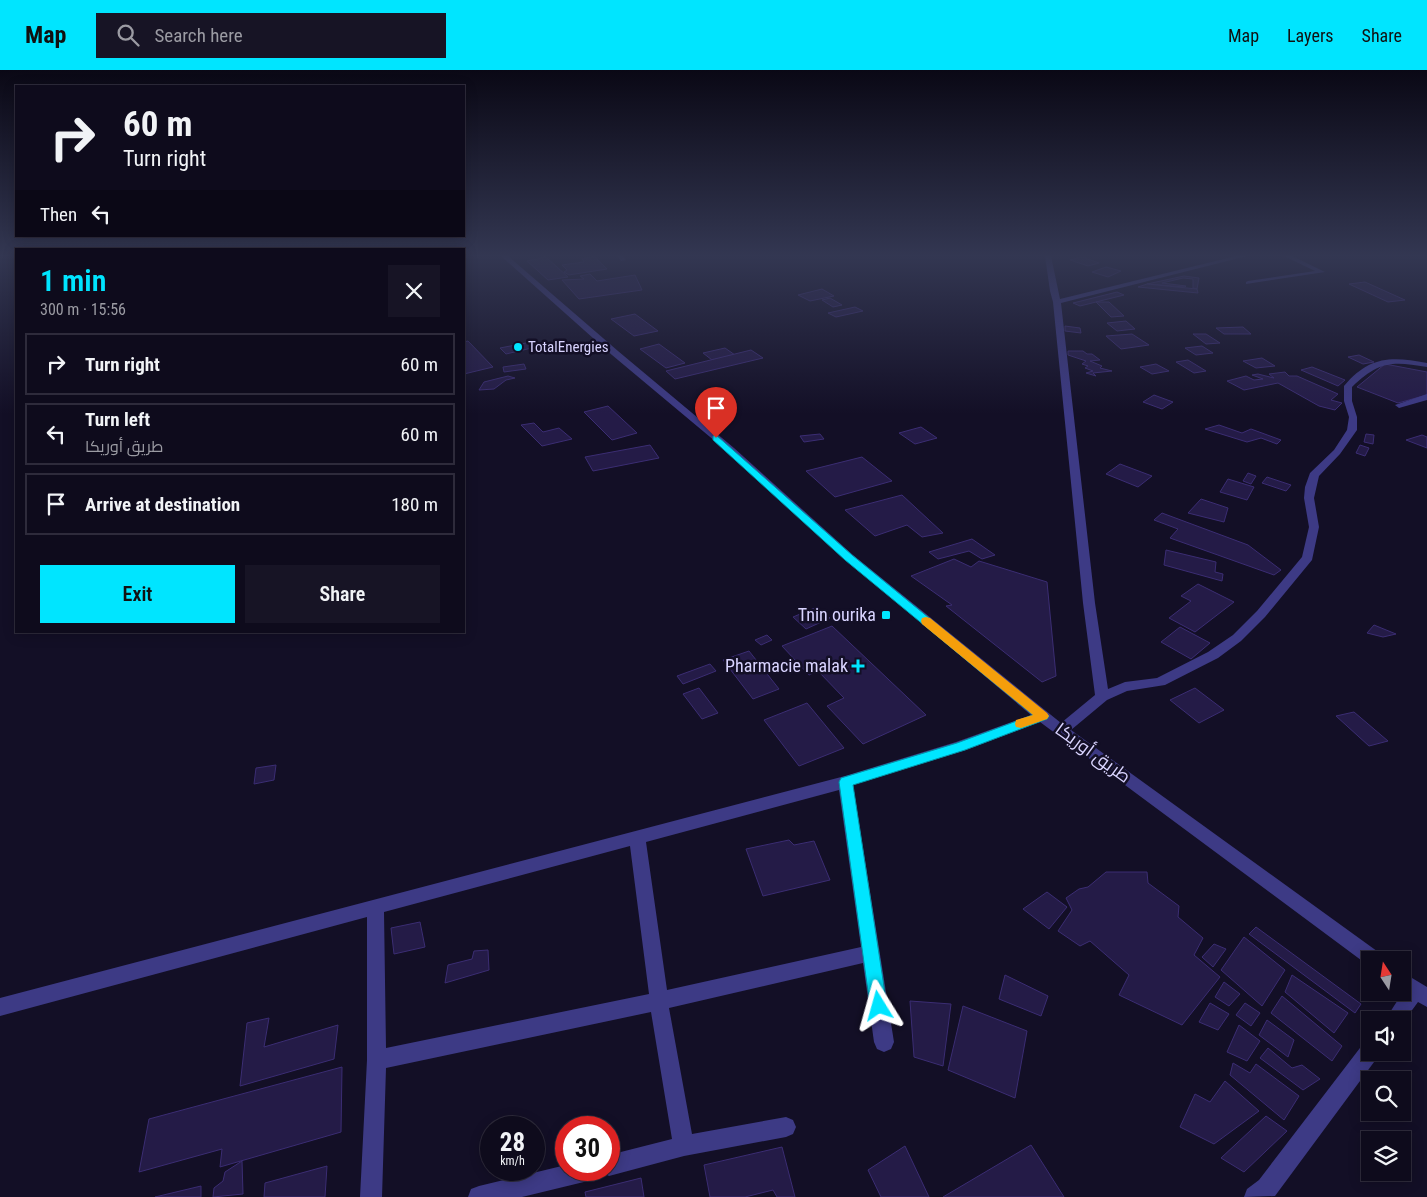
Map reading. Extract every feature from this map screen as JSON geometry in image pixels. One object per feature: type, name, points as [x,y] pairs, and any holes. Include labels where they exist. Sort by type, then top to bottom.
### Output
[{"type":"street","name":"طريق أوريكا","points":[[566,309],[731,450],[848,557],[1042,716],[1363,951]]},
{"type":"street","points":[[1058,309],[1089,603],[1102,697]]},
{"type":"street","points":[[1061,730],[1102,697],[1125,687],[1160,682],[1213,656],[1243,632],[1308,558],[1314,527],[1309,498],[1310,487],[1314,475],[1337,452],[1352,430],[1353,417],[1348,401],[1348,386],[1374,364],[1384,360],[1400,360],[1427,365]]},
{"type":"street","points":[[1399,405],[1427,397]]},
{"type":"street","points":[[0,1008],[845,782],[961,746],[1042,716]]},
{"type":"street","points":[[845,782],[884,1042]]},
{"type":"street","points":[[637,837],[659,1001],[684,1146]]},
{"type":"street","points":[[372,1197],[377,1060],[376,906]]},
{"type":"street","points":[[377,1060],[659,1001],[871,953]]},
{"type":"street","points":[[1400,1011],[1415,989]]},
{"type":"street","points":[[1255,1197],[1267,1188],[1362,1061]]},
{"type":"street","points":[[620,1162],[684,1146],[786,1127]]},
{"type":"street","points":[[479,1197],[555,1178]]},
{"type":"building","points":[[848,309],[858,309],[863,311],[836,317],[828,313]]},
{"type":"building","points":[[1103,309],[1116,309],[1124,316],[1111,317]]},
{"type":"building","points":[[635,314],[658,331],[634,336],[611,319]]},
{"type":"building","points":[[1126,321],[1135,329],[1117,331],[1107,323]]},
{"type":"building","points":[[1065,326],[1080,328],[1081,333],[1065,331]]},
{"type":"building","points":[[1243,327],[1251,334],[1224,334],[1216,328]]},
{"type":"building","points":[[1132,334],[1149,345],[1121,349],[1106,336]]},
{"type":"building","points":[[1193,334],[1206,334],[1220,343],[1206,344]]},
{"type":"building","points":[[468,341],[493,367],[465,374],[465,342]]},
{"type":"building","points":[[531,342],[536,347],[506,354],[500,348]]},
{"type":"building","points":[[659,344],[685,363],[666,368],[640,349]]},
{"type":"building","points":[[1202,346],[1213,353],[1196,355],[1185,348]]},
{"type":"building","points":[[725,348],[735,355],[712,360],[703,353]]},
{"type":"building","points":[[751,350],[763,358],[675,379],[666,371]]},
{"type":"building","points":[[1068,351],[1083,351],[1087,354],[1092,354],[1100,360],[1090,361],[1102,366],[1100,368],[1112,371],[1093,373],[1096,376],[1086,373],[1093,371],[1085,368],[1088,366],[1082,364],[1086,361],[1068,355]]},
{"type":"building","points":[[1359,355],[1374,362],[1363,364],[1348,357]]},
{"type":"building","points":[[1262,358],[1275,366],[1256,368],[1243,361]]},
{"type":"building","points":[[1188,360],[1206,371],[1194,373],[1176,362]]},
{"type":"building","points":[[524,364],[526,369],[504,372],[503,367]]},
{"type":"building","points":[[1156,364],[1169,371],[1152,374],[1140,367]]},
{"type":"building","points":[[1385,364],[1427,372],[1427,395],[1398,403],[1357,387]]},
{"type":"building","points":[[1312,367],[1345,380],[1338,386],[1301,370]]},
{"type":"building","points":[[1285,372],[1289,376],[1297,376],[1338,394],[1331,400],[1342,403],[1335,410],[1319,406],[1278,383],[1244,390],[1227,381],[1246,376],[1254,380],[1263,379],[1252,375],[1258,374],[1274,378],[1269,374]]},
{"type":"building","points":[[508,376],[515,378],[506,380],[494,389],[479,390],[484,382]]},
{"type":"building","points":[[1154,395],[1173,402],[1162,409],[1143,402]]},
{"type":"building","points":[[608,406],[637,433],[612,440],[584,412]]},
{"type":"building","points":[[534,423],[543,432],[559,428],[572,439],[542,446],[521,425]]},
{"type":"building","points":[[1219,425],[1242,433],[1251,429],[1281,440],[1277,444],[1261,438],[1247,442],[1205,429]]},
{"type":"building","points":[[921,427],[937,438],[915,444],[899,433]]},
{"type":"building","points":[[820,434],[824,439],[804,442],[800,436]]},
{"type":"building","points":[[1366,434],[1374,435],[1373,444],[1364,442]]},
{"type":"building","points":[[1422,435],[1427,437],[1427,448],[1406,440]]},
{"type":"building","points":[[650,445],[659,458],[593,471],[585,457]]},
{"type":"building","points":[[1360,445],[1369,448],[1365,456],[1356,453]]},
{"type":"building","points":[[862,457],[892,481],[835,497],[806,471]]},
{"type":"building","points":[[1120,464],[1152,476],[1138,487],[1106,474]]},
{"type":"building","points":[[1248,473],[1256,476],[1251,484],[1243,481]]},
{"type":"building","points":[[1267,477],[1291,485],[1286,491],[1262,483]]},
{"type":"building","points":[[1228,479],[1254,487],[1247,500],[1220,492]]},
{"type":"building","points":[[902,495],[943,533],[922,537],[907,525],[875,536],[845,510]]},
{"type":"building","points":[[1201,499],[1228,508],[1224,522],[1188,513]]},
{"type":"building","points":[[1162,513],[1248,545],[1281,570],[1274,575],[1170,538],[1178,529],[1154,520]]},
{"type":"building","points":[[972,539],[995,555],[982,559],[969,551],[938,559],[929,552]]},
{"type":"building","points":[[1166,550],[1216,562],[1215,572],[1223,574],[1222,581],[1164,565]]},
{"type":"building","points":[[954,559],[971,567],[979,561],[1047,582],[1056,676],[1042,682],[946,606],[952,605],[911,576]]},
{"type":"building","points":[[1198,584],[1234,602],[1195,632],[1169,618],[1191,601],[1181,596]]},
{"type":"building","points":[[817,607],[830,618],[806,629],[793,617]]},
{"type":"building","points":[[1374,625],[1396,634],[1383,637],[1367,633]]},
{"type":"building","points":[[832,626],[926,715],[863,744],[827,706],[844,698],[818,671],[809,675],[782,646]]},
{"type":"building","points":[[1180,627],[1210,643],[1191,659],[1161,642]]},
{"type":"building","points":[[767,635],[772,640],[761,645],[755,640]]},
{"type":"building","points":[[749,651],[779,689],[753,699],[723,660]]},
{"type":"building","points":[[710,664],[716,671],[683,684],[677,676]]},
{"type":"building","points":[[699,688],[718,713],[702,719],[683,694]]},
{"type":"building","points":[[1195,688],[1224,710],[1199,723],[1170,700]]},
{"type":"building","points":[[807,703],[844,748],[799,766],[764,720]]},
{"type":"building","points":[[1354,712],[1388,741],[1369,746],[1336,716]]},
{"type":"building","points":[[276,765],[274,780],[254,784],[256,768]]},
{"type":"building","points":[[789,840],[794,845],[814,841],[830,880],[763,896],[746,849]]},
{"type":"building","points":[[1106,872],[1147,872],[1148,883],[1179,906],[1178,917],[1203,938],[1194,955],[1220,977],[1182,1025],[1119,995],[1129,975],[1090,941],[1080,946],[1058,931],[1072,910],[1066,898],[1079,889],[1088,887]]},
{"type":"building","points":[[1047,892],[1067,907],[1049,929],[1023,909]]},
{"type":"building","points":[[420,922],[425,947],[394,954],[391,928]]},
{"type":"building","points":[[1256,927],[1361,1004],[1355,1013],[1249,934]]},
{"type":"building","points":[[1244,937],[1285,970],[1262,1006],[1221,970]]},
{"type":"building","points":[[1214,944],[1226,949],[1213,967],[1202,957]]},
{"type":"building","points":[[488,950],[489,970],[445,983],[448,965],[472,959],[474,951]]},
{"type":"building","points":[[1005,975],[1048,996],[1041,1016],[999,999]]},
{"type":"building","points":[[1292,975],[1348,1013],[1334,1033],[1285,992]]},
{"type":"building","points":[[1224,982],[1240,994],[1229,1006],[1215,997]]},
{"type":"building","points":[[1282,996],[1342,1046],[1332,1061],[1271,1013]]},
{"type":"building","points":[[910,1001],[951,1004],[943,1066],[914,1057]]},
{"type":"building","points":[[1210,1003],[1229,1014],[1218,1030],[1199,1022]]},
{"type":"building","points":[[1245,1003],[1260,1013],[1251,1026],[1236,1015]]},
{"type":"building","points":[[963,1006],[1027,1031],[1015,1098],[948,1070]]},
{"type":"building","points":[[269,1018],[264,1047],[338,1025],[334,1059],[240,1086],[247,1023]]},
{"type":"building","points":[[1267,1020],[1294,1040],[1288,1057],[1259,1035]]},
{"type":"building","points":[[1239,1025],[1260,1041],[1247,1061],[1227,1052]]},
{"type":"building","points":[[1268,1048],[1292,1068],[1302,1065],[1320,1079],[1303,1090],[1260,1058]]},
{"type":"building","points":[[1233,1063],[1250,1073],[1256,1064],[1299,1096],[1284,1120],[1230,1075]]},
{"type":"building","points":[[342,1067],[341,1132],[220,1167],[222,1149],[139,1172],[149,1119]]},
{"type":"building","points":[[1225,1081],[1259,1111],[1214,1144],[1180,1127],[1195,1094],[1210,1102]]},
{"type":"building","points":[[1266,1116],[1287,1131],[1244,1172],[1221,1158]]},
{"type":"building","points":[[1031,1145],[1064,1197],[943,1197]]},
{"type":"building","points":[[905,1146],[929,1197],[881,1197],[868,1170]]},
{"type":"building","points":[[782,1147],[795,1197],[777,1197],[773,1190],[745,1197],[710,1197],[704,1165]]},
{"type":"building","points":[[242,1161],[243,1194],[213,1197],[214,1188],[223,1181],[225,1172]]},
{"type":"building","points":[[327,1166],[325,1197],[264,1197],[265,1183]]},
{"type":"building","points":[[641,1178],[644,1197],[586,1197],[585,1192]]},
{"type":"building","points":[[201,1186],[201,1197],[155,1197]]},
{"type":"slow traffic","points":[[926,621],[1042,716],[1021,724]]},
{"type":"place","name":"TotalEnergies","points":[[518,347]]},
{"type":"place","name":"Tnin ourika","points":[[886,615]]},
{"type":"place","name":"Pharmacie malak","points":[[858,666]]},
{"type":"route","points":[[716,438],[848,557],[1042,716],[961,746],[845,782],[879,1006]]}]
